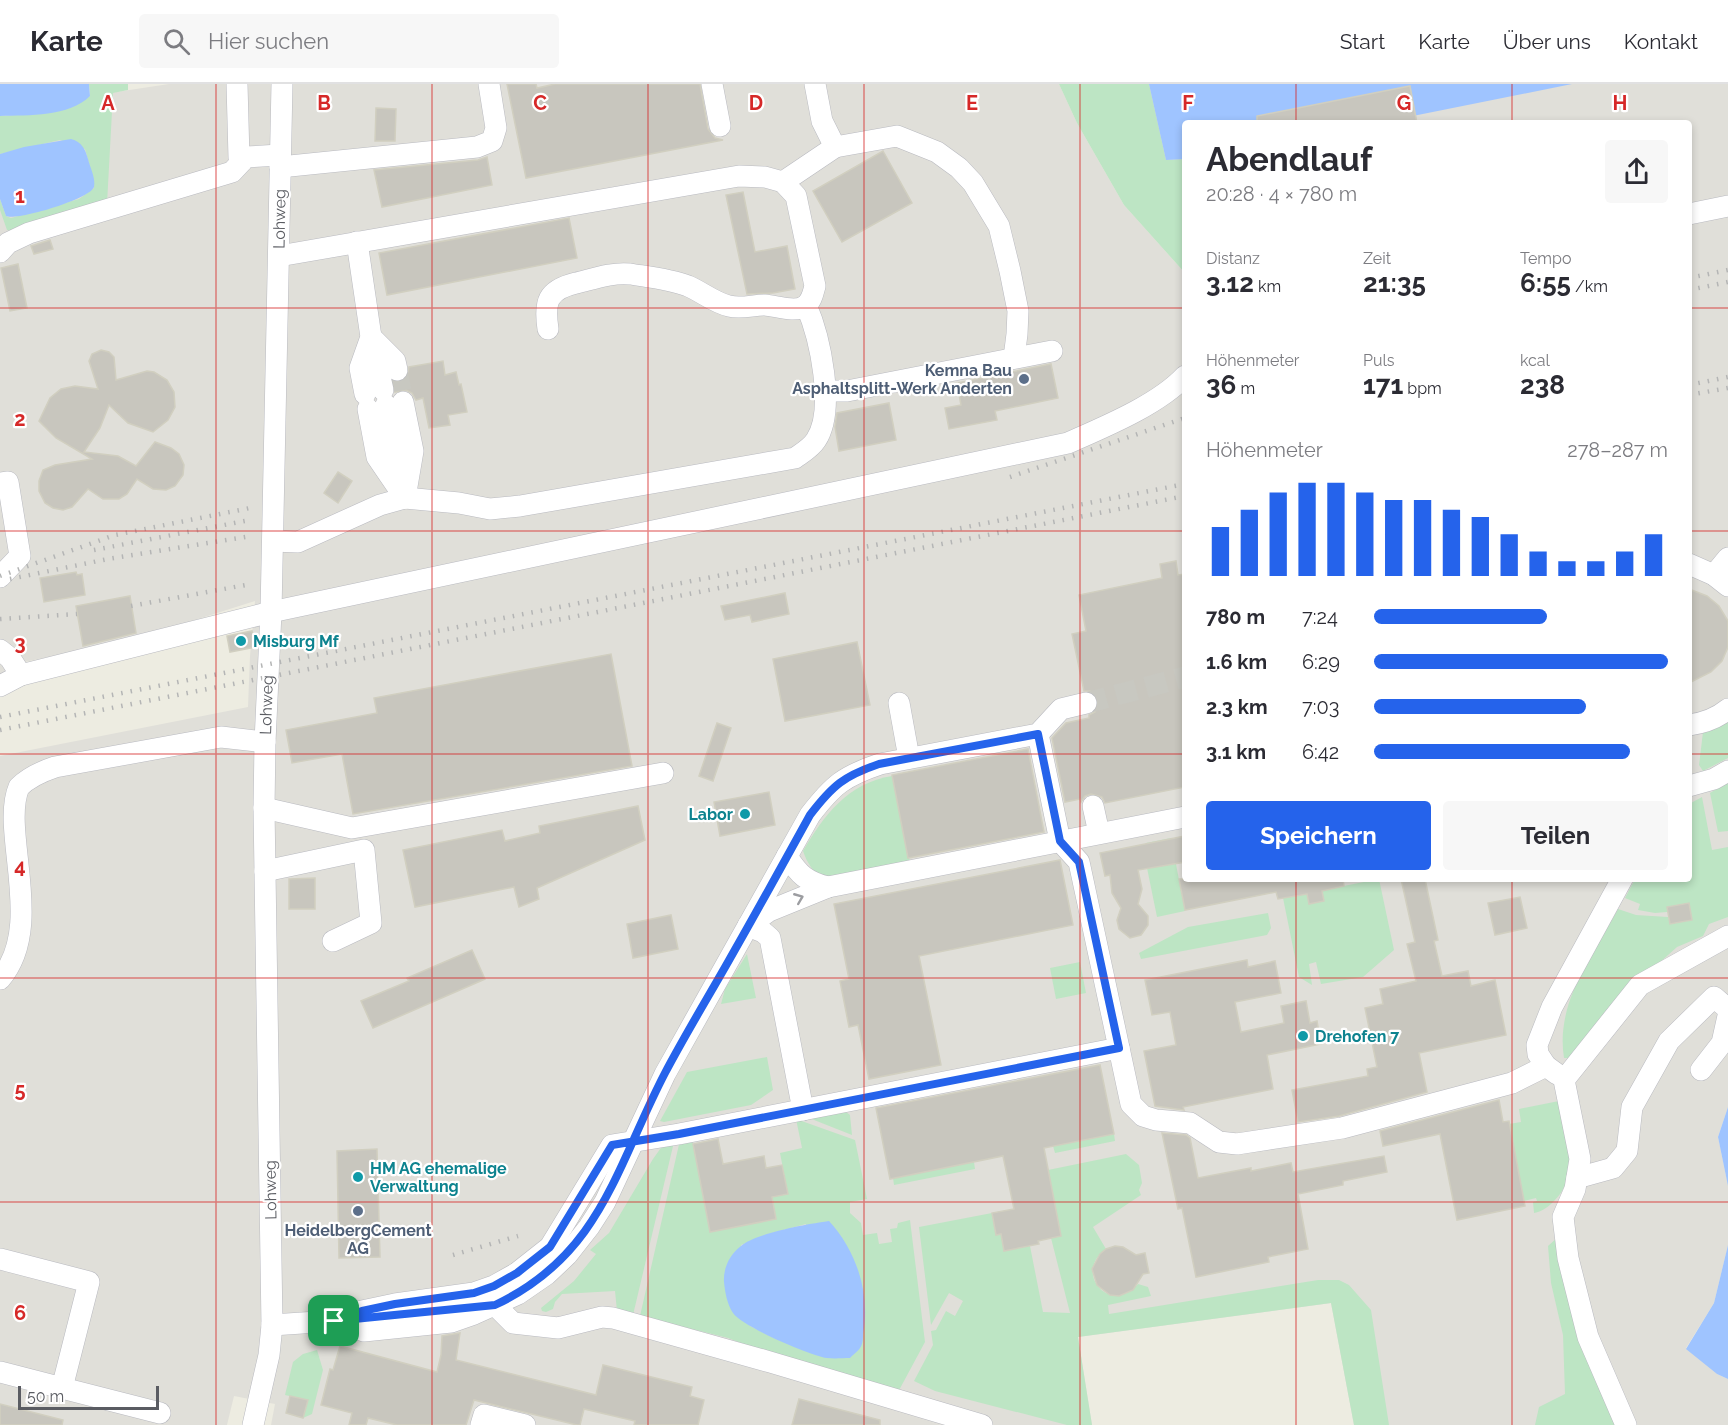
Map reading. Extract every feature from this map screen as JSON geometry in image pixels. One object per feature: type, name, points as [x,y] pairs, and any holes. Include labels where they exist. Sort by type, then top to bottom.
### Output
[{"type":"street","points":[[237,84],[239,158],[242,161]]},
{"type":"street","name":"Lohweg","points":[[253,1425],[269,1355],[272,1325],[264,808],[273,541],[282,84]]},
{"type":"street","points":[[0,252],[8,243],[29,232],[232,172],[246,157],[280,161],[477,147],[492,141],[496,128],[489,84]]},
{"type":"street","points":[[712,84],[720,126]]},
{"type":"street","points":[[815,84],[822,121],[835,147]]},
{"type":"street","points":[[783,182],[835,147],[897,136],[936,152],[959,168],[973,183],[999,226],[1018,311],[1014,358]]},
{"type":"street","points":[[279,256],[739,176],[765,177],[783,182],[796,196],[815,286],[812,297],[806,305],[797,309],[764,305],[742,308],[727,306],[687,286],[627,274],[599,277],[569,284],[556,290],[548,300],[546,313],[548,329]]},
{"type":"street","points":[[1692,213],[1728,206]]},
{"type":"street","points":[[357,242],[381,400],[377,457],[405,498]]},
{"type":"street","points":[[273,541],[298,542],[380,505],[405,498],[459,503],[490,509],[520,506],[795,458],[815,441],[821,430],[825,391],[813,322],[806,305]]},
{"type":"street","points":[[371,337],[395,361],[397,370]]},
{"type":"street","points":[[825,391],[847,391],[1052,351]]},
{"type":"street","points":[[0,686],[21,675],[271,612],[1068,443],[1125,417],[1182,379]]},
{"type":"street","points":[[381,400],[413,451],[405,498]]},
{"type":"street","points":[[0,483],[8,482],[20,556],[0,577]]},
{"type":"street","points":[[1692,566],[1721,580],[1728,558]]},
{"type":"street","points":[[0,650],[10,658],[21,675]]},
{"type":"street","points":[[0,663],[21,675]]},
{"type":"street","points":[[899,703],[909,758]]},
{"type":"street","points":[[633,1143],[664,1074],[810,815],[830,789],[854,772],[879,764],[1038,734],[1061,709],[1086,703]]},
{"type":"street","points":[[1692,725],[1704,723],[1728,709]]},
{"type":"street","points":[[1038,734],[1060,841],[1079,862],[1131,1104],[1143,1116],[1156,1120],[1190,1123],[1219,1142],[1237,1144],[1342,1128],[1512,1083],[1546,1066]]},
{"type":"street","points":[[0,979],[9,968],[16,948],[15,910],[3,834],[5,799],[41,772],[55,766],[221,737],[265,742]]},
{"type":"street","points":[[1692,785],[1714,779],[1728,771]]},
{"type":"street","points":[[264,808],[352,828],[663,773]]},
{"type":"street","points":[[1093,806],[1099,833]]},
{"type":"street","points":[[748,926],[769,911],[828,887],[1182,818]]},
{"type":"street","points":[[265,871],[364,850],[371,923],[333,941]]},
{"type":"street","points":[[787,856],[804,877],[814,884],[828,887]]},
{"type":"street","points":[[1620,882],[1573,967],[1543,1027],[1537,1045],[1538,1054],[1546,1066],[1564,1080],[1580,1159],[1575,1189],[1563,1216],[1568,1258],[1588,1338],[1626,1425]]},
{"type":"street","points":[[748,926],[763,932],[770,938],[803,1110]]},
{"type":"street","points":[[1564,1080],[1640,985],[1728,936]]},
{"type":"street","points":[[1577,1178],[1613,1167],[1627,1151],[1632,1107],[1669,1041],[1714,997],[1728,1009]]},
{"type":"street","points":[[1701,1070],[1722,1043],[1728,1016]]},
{"type":"street","points":[[334,1321],[364,1331],[451,1322],[491,1297],[550,1247],[612,1145],[633,1143],[1119,1048]]},
{"type":"street","points":[[0,1259],[89,1282],[62,1388]]},
{"type":"street","points":[[272,1325],[449,1309],[491,1297]]},
{"type":"street","points":[[491,1297],[513,1323],[558,1328],[602,1317],[613,1318],[982,1425]]},
{"type":"street","points":[[0,1372],[160,1413]]},
{"type":"street","points":[[481,1425],[484,1415],[525,1425]]},
{"type":"shaded area","points":[[169,84],[1059,84],[1077,123],[1124,205],[1182,270],[1182,882],[1692,882],[1692,120],[1182,120],[1182,223],[1138,84],[1728,84],[1728,1107],[1718,1137],[1728,1186],[1728,1245],[1714,1303],[1686,1348],[1717,1374],[1728,1379],[1728,1425],[1354,1425],[1331,1303],[1078,1337],[1092,1425],[271,1425],[275,1404],[234,1396],[227,1425],[0,1425],[0,756],[248,707],[255,601],[138,638],[10,665],[0,678],[0,116],[47,113],[90,96]]},
{"type":"green space","points":[[89,84],[128,84],[128,90],[113,93],[107,204],[11,231],[7,230],[0,210],[0,199],[6,216],[11,218],[79,199],[94,188],[94,182],[85,149],[60,140],[0,154],[0,116],[47,113],[90,96]]},
{"type":"green space","points":[[1059,84],[1149,84],[1166,160],[1182,159],[1182,270],[1124,205],[1077,123]]},
{"type":"green space","points":[[1728,721],[1728,758],[1703,771],[1699,765],[1703,732]]},
{"type":"green space","points":[[892,776],[910,862],[824,879],[811,867],[803,851],[811,838],[829,813],[850,793],[876,780]]},
{"type":"green space","points":[[1728,782],[1728,831],[1718,832],[1710,793]]},
{"type":"green space","points":[[1702,797],[1712,850],[1728,847],[1728,917],[1709,924],[1703,936],[1677,947],[1639,981],[1568,1058],[1564,1058],[1565,1018],[1571,999],[1578,980],[1618,909],[1636,915],[1668,917],[1670,924],[1692,920],[1689,903],[1667,907],[1667,912],[1655,913],[1638,910],[1640,904],[1625,898],[1633,882],[1692,882],[1692,802]]},
{"type":"green space","points":[[1171,838],[1185,911],[1157,917],[1147,868],[1146,843]]},
{"type":"green space","points":[[1364,882],[1380,882],[1394,950],[1363,977],[1321,984],[1316,962],[1309,964],[1312,985],[1299,977],[1283,898]]},
{"type":"green space","points":[[1268,913],[1271,928],[1267,935],[1141,959],[1139,953],[1188,927]]},
{"type":"green space","points":[[747,954],[756,998],[721,1004],[725,989]]},
{"type":"green space","points":[[1080,962],[1086,993],[1056,999],[1050,968]]},
{"type":"green space","points":[[767,1057],[773,1090],[751,1105],[660,1121],[687,1072]]},
{"type":"green space","points":[[1559,1101],[1569,1154],[1567,1179],[1562,1191],[1554,1201],[1534,1213],[1533,1202],[1537,1201],[1536,1198],[1524,1201],[1509,1124],[1521,1122],[1519,1109]]},
{"type":"green space","points":[[842,1109],[850,1115],[852,1135],[804,1116]]},
{"type":"green space","points":[[796,1119],[855,1140],[867,1199],[850,1202],[850,1213],[861,1223],[863,1235],[877,1233],[879,1244],[892,1242],[890,1229],[897,1228],[898,1223],[910,1220],[925,1342],[897,1394],[771,1355],[728,1338],[640,1316],[680,1140],[692,1139],[710,1232],[776,1219],[772,1197],[788,1194],[780,1153],[802,1148]],"holes":[[[806,1224],[828,1358],[776,1339],[750,1326],[741,1245],[772,1233]]]},
{"type":"green space","points":[[1114,1134],[1115,1141],[1055,1153],[1053,1146]]},
{"type":"green space","points":[[674,1142],[633,1315],[617,1311],[615,1291],[562,1294],[555,1302],[553,1309],[542,1311],[541,1308],[574,1281],[596,1254],[590,1250],[609,1233],[653,1159],[663,1145]]},
{"type":"green space","points":[[1126,1154],[1139,1165],[1141,1195],[1093,1227],[1106,1249],[1097,1259],[1093,1269],[1094,1279],[1099,1288],[1107,1293],[1117,1295],[1127,1293],[1138,1284],[1148,1287],[1151,1296],[1108,1305],[1109,1314],[1318,1280],[1339,1280],[1349,1285],[1371,1310],[1389,1425],[1354,1425],[1331,1303],[1078,1337],[1092,1425],[1067,1425],[935,1391],[914,1381],[933,1345],[931,1331],[936,1330],[946,1311],[955,1316],[963,1301],[949,1293],[931,1325],[919,1227],[992,1213],[996,1235],[1001,1234],[1004,1251],[1030,1246],[1043,1312],[1070,1313],[1051,1238],[1061,1236],[1048,1170]]},
{"type":"green space","points":[[974,1162],[975,1169],[894,1185],[893,1178]]},
{"type":"green space","points":[[1557,1238],[1620,1425],[1535,1425],[1539,1407],[1565,1394],[1563,1335],[1551,1283],[1548,1246]]},
{"type":"green space","points":[[317,1350],[323,1370],[312,1414],[303,1418],[307,1400],[285,1395],[293,1362],[303,1354]]},
{"type":"water","points":[[0,84],[89,84],[90,96],[71,108],[48,114],[0,116]]},
{"type":"water","points":[[1149,84],[1572,84],[1393,120],[1182,120],[1182,159],[1166,160]]},
{"type":"water","points":[[71,139],[80,144],[87,155],[94,177],[94,187],[90,192],[53,208],[13,217],[6,216],[0,199],[0,154],[24,147]]},
{"type":"water","points":[[1728,1107],[1728,1186],[1718,1137]]},
{"type":"water","points":[[829,1221],[847,1245],[863,1288],[865,1319],[863,1341],[860,1348],[850,1358],[818,1356],[749,1326],[733,1313],[725,1290],[724,1277],[728,1262],[734,1253],[748,1241],[770,1233]]},
{"type":"water","points":[[1728,1245],[1728,1379],[1717,1374],[1686,1349],[1714,1303]]},
{"type":"building","points":[[507,84],[536,84],[537,88],[555,84],[700,84],[708,129],[715,138],[723,140],[526,178]]},
{"type":"building","points":[[1410,86],[1416,120],[1257,120],[1257,116]]},
{"type":"building","points":[[376,108],[396,109],[395,141],[375,141]]},
{"type":"building","points":[[883,151],[912,203],[842,242],[813,191]]},
{"type":"building","points":[[487,157],[492,185],[382,207],[374,170],[478,160]]},
{"type":"building","points":[[743,192],[755,252],[787,246],[795,289],[747,294],[726,195]]},
{"type":"building","points":[[569,218],[577,258],[387,295],[379,253]]},
{"type":"building","points":[[50,240],[53,249],[34,254],[31,246]]},
{"type":"building","points":[[18,264],[27,308],[10,311],[1,268]]},
{"type":"building","points":[[101,350],[109,352],[114,357],[116,380],[147,371],[154,372],[167,380],[174,392],[175,407],[168,420],[153,432],[128,423],[109,405],[100,428],[84,452],[118,456],[136,466],[155,442],[179,454],[184,465],[183,475],[175,486],[166,490],[153,489],[137,479],[127,494],[119,499],[103,499],[88,489],[72,507],[63,510],[53,508],[45,503],[39,491],[39,481],[43,470],[55,465],[92,459],[56,438],[39,421],[50,398],[61,389],[75,386],[98,389],[89,361],[92,354]]},
{"type":"building","points":[[443,361],[445,375],[456,372],[467,412],[448,415],[450,425],[429,428],[423,398],[416,400],[412,393],[406,390],[395,392],[394,382],[406,379],[409,367]]},
{"type":"building","points":[[1051,364],[1058,398],[995,411],[997,420],[949,429],[945,408],[961,405],[957,383]]},
{"type":"building","points":[[889,403],[896,440],[839,451],[835,427],[837,413]]},
{"type":"building","points":[[338,472],[352,481],[338,503],[324,493]]},
{"type":"building","points":[[1176,561],[1178,575],[1182,574],[1182,788],[1105,803],[1102,797],[1091,794],[1085,796],[1081,802],[1080,799],[1065,802],[1052,738],[1066,723],[1089,718],[1098,706],[1096,695],[1090,691],[1084,691],[1072,634],[1086,631],[1079,595],[1162,578],[1160,564]]},
{"type":"building","points":[[76,572],[77,575],[82,574],[85,595],[44,602],[40,578]]},
{"type":"building","points":[[1692,590],[1707,596],[1719,606],[1728,621],[1728,647],[1722,661],[1711,672],[1692,682]]},
{"type":"building","points":[[785,593],[789,614],[752,622],[750,615],[725,620],[721,606]]},
{"type":"building","points":[[130,596],[136,633],[83,646],[76,606]]},
{"type":"building","name":"Misburg Mf","points":[[252,631],[256,647],[230,652],[227,636]]},
{"type":"building","points":[[857,642],[870,705],[785,721],[773,659]]},
{"type":"building","points":[[611,654],[632,766],[353,814],[342,754],[292,763],[286,730],[377,713],[374,698]]},
{"type":"building","points":[[717,723],[731,728],[713,781],[699,776]]},
{"type":"building","points":[[1028,749],[1044,832],[908,858],[892,775]]},
{"type":"building","name":"Labor","points":[[769,792],[775,825],[720,836],[714,802]]},
{"type":"building","points":[[638,806],[645,840],[537,888],[539,899],[519,907],[514,887],[415,907],[403,850],[502,830],[505,841],[540,833],[539,826]]},
{"type":"building","points":[[1182,837],[1182,863],[1138,870],[1142,889],[1138,904],[1148,916],[1148,925],[1141,935],[1130,938],[1119,929],[1117,920],[1121,908],[1112,893],[1110,875],[1105,876],[1100,853]]},
{"type":"building","points":[[1060,860],[1073,925],[919,956],[941,1065],[869,1079],[858,1025],[849,1027],[840,981],[849,979],[834,904]]},
{"type":"building","points":[[315,878],[315,909],[289,909],[289,879]]},
{"type":"building","points":[[1179,879],[1182,879],[1182,882],[1343,882],[1344,886],[1322,891],[1324,901],[1309,904],[1307,894],[1278,899],[1276,892],[1185,910]]},
{"type":"building","points":[[1402,882],[1426,882],[1438,940],[1434,941],[1442,976],[1468,971],[1471,986],[1495,980],[1506,1035],[1419,1053],[1427,1092],[1339,1116],[1298,1122],[1292,1090],[1368,1076],[1367,1069],[1377,1067],[1365,1008],[1383,1004],[1380,989],[1416,981],[1407,944],[1415,942]]},
{"type":"building","points":[[1520,897],[1527,928],[1495,935],[1488,903]]},
{"type":"building","points":[[1689,903],[1692,920],[1670,924],[1667,907]]},
{"type":"building","points":[[671,915],[678,949],[633,958],[627,924]]},
{"type":"building","points":[[472,950],[485,979],[373,1028],[361,1001],[409,981],[407,978]]},
{"type":"building","points":[[1247,960],[1248,967],[1275,961],[1281,993],[1235,1002],[1241,1032],[1284,1023],[1281,1006],[1306,1001],[1310,1023],[1317,1021],[1321,1044],[1267,1055],[1273,1089],[1183,1107],[1184,1110],[1155,1106],[1144,1051],[1176,1045],[1170,1012],[1152,1015],[1145,980]]},
{"type":"building","points":[[1100,1065],[1114,1134],[1044,1148],[1061,1236],[1038,1241],[1039,1244],[1004,1251],[1001,1234],[996,1235],[992,1213],[1014,1209],[1003,1156],[890,1179],[876,1108]]},
{"type":"building","points":[[1499,1100],[1503,1122],[1509,1121],[1525,1206],[1457,1220],[1440,1134],[1383,1146],[1380,1131]]},
{"type":"building","points":[[1162,1133],[1186,1135],[1190,1138],[1198,1178],[1291,1163],[1293,1172],[1384,1156],[1387,1172],[1343,1181],[1343,1185],[1298,1194],[1308,1249],[1268,1257],[1269,1262],[1196,1277],[1182,1208],[1178,1209]]},
{"type":"building","points":[[718,1139],[723,1164],[764,1156],[766,1168],[782,1165],[788,1194],[772,1197],[776,1219],[710,1232],[693,1144]]},
{"type":"building","name":"HM AG ehemalige Verwaltung","points":[[377,1149],[380,1257],[339,1258],[337,1151]]},
{"type":"building","points":[[1115,1246],[1123,1247],[1136,1255],[1145,1253],[1149,1273],[1143,1274],[1133,1290],[1119,1296],[1110,1295],[1097,1285],[1092,1269],[1100,1254]]},
{"type":"building","points":[[460,1333],[456,1360],[596,1395],[603,1365],[692,1387],[690,1396],[704,1400],[698,1425],[634,1425],[635,1421],[584,1409],[580,1425],[577,1425],[474,1400],[466,1425],[397,1425],[368,1418],[366,1425],[349,1425],[352,1413],[321,1405],[330,1369],[333,1370],[340,1346],[437,1372],[442,1336]]},
{"type":"building","points":[[290,1396],[308,1400],[303,1418],[286,1413]]},
{"type":"building","points":[[799,1399],[880,1420],[880,1425],[792,1425]]},
{"type":"building","points":[[0,1404],[63,1420],[62,1425],[0,1425]]},
{"type":"tunnel","points":[[397,370],[403,402]]},
{"type":"tunnel","points":[[1086,703],[1182,678]]},
{"type":"railway","points":[[1692,277],[1728,270]]},
{"type":"railway","points":[[1692,289],[1728,282]]},
{"type":"railway","points":[[1692,384],[1728,377]]},
{"type":"railway","points":[[1692,394],[1728,388]]},
{"type":"railway","points":[[1010,477],[1182,419]]},
{"type":"railway","points":[[0,717],[1182,485]]},
{"type":"railway","points":[[0,730],[1182,497]]},
{"type":"railway","points":[[0,576],[115,535],[250,508]]},
{"type":"railway","points":[[94,550],[250,520]]},
{"type":"railway","points":[[10,579],[108,559],[252,536]]},
{"type":"railway","points":[[131,606],[251,584]]},
{"type":"railway","points":[[0,619],[77,614]]},
{"type":"railway","points":[[453,1255],[518,1236]]},
{"type":"place","name":"Kemna Bau Asphaltsplitt-Werk Anderten","points":[[1024,379]]},
{"type":"place","name":"Misburg Mf","points":[[241,641]]},
{"type":"place","name":"Labor","points":[[745,814]]},
{"type":"place","name":"Drehofen 7","points":[[1303,1036]]},
{"type":"place","name":"HM AG ehemalige Verwaltung","points":[[358,1177]]},
{"type":"place","name":"HeidelbergCement AG","points":[[358,1211]]},
{"type":"route","points":[[334,1321],[362,1311],[395,1304],[474,1293],[494,1286],[517,1273],[550,1247],[612,1145],[633,1143],[1119,1048],[1079,862],[1060,841],[1038,734],[879,764],[854,772],[830,789],[810,815],[664,1074],[633,1143],[620,1173],[605,1202],[567,1255],[547,1274],[518,1294],[495,1305],[334,1321]]}]
